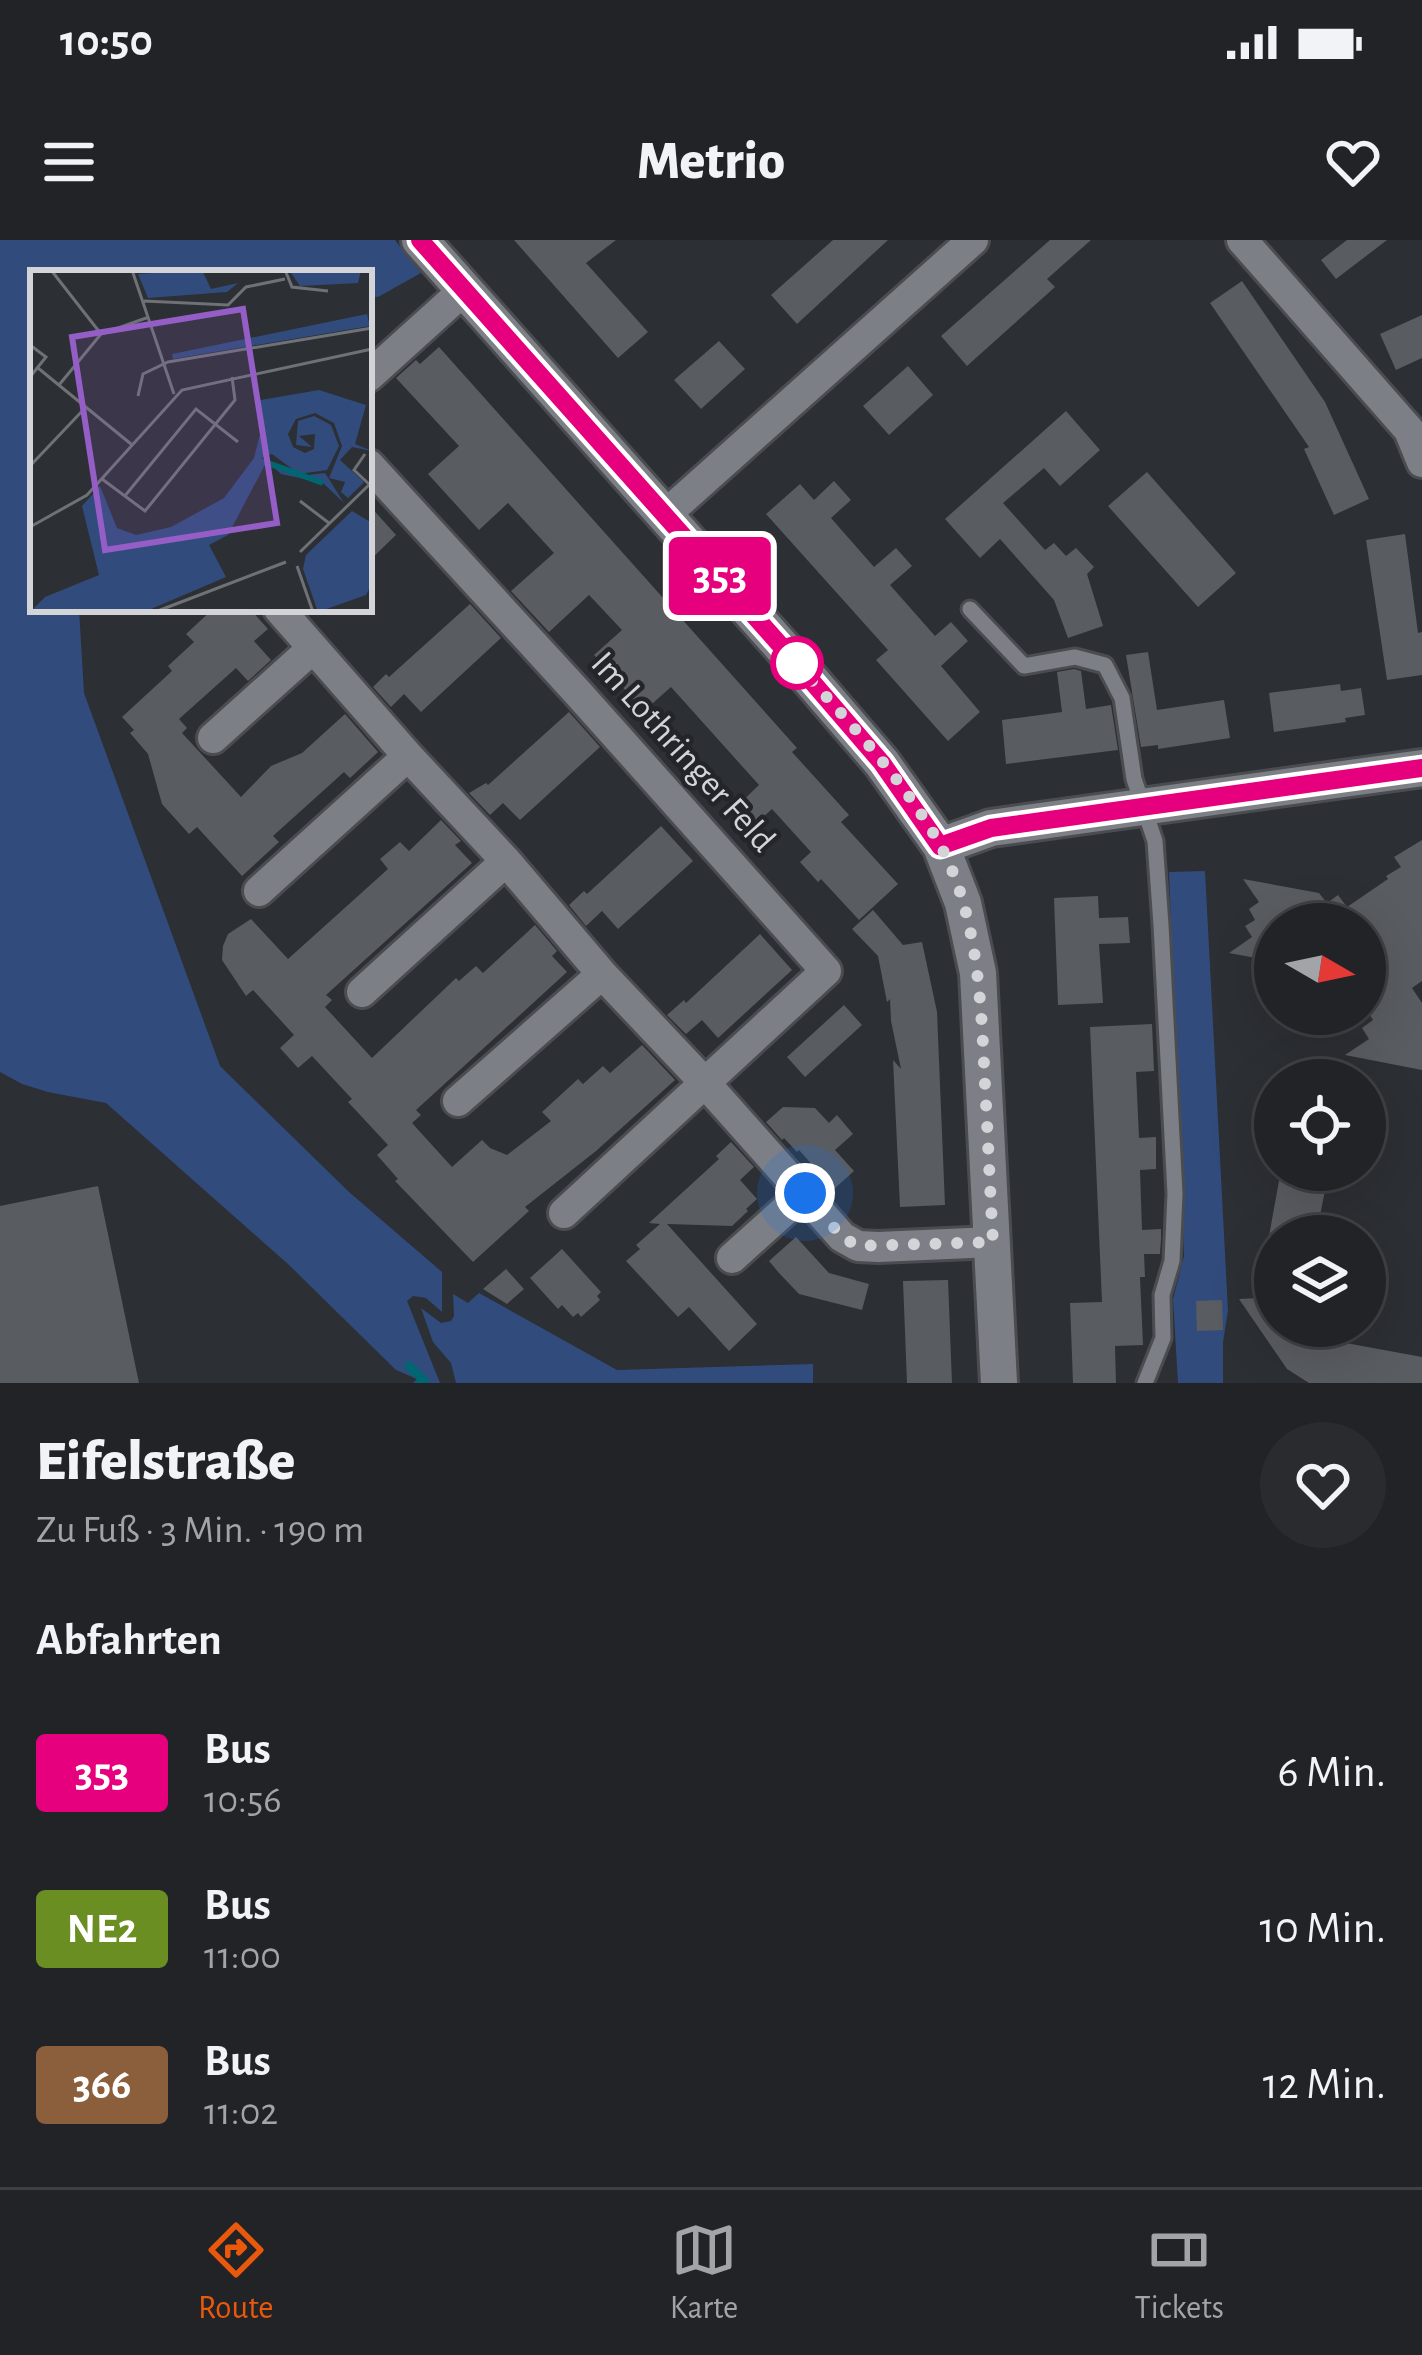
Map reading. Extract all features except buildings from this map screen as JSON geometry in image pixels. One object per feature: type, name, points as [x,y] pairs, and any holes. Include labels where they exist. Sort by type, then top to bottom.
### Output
[{"type":"street","points":[[420,240],[882,763],[940,846],[963,903],[977,974],[999,1383]]},
{"type":"street","points":[[1242,240],[1416,428],[1422,462]]},
{"type":"street","points":[[664,516],[952,247]]},
{"type":"street","points":[[372,373],[463,291]]},
{"type":"street","name":"Im Lothringer Feld","points":[[372,468],[826,971],[564,1213]]},
{"type":"street","points":[[282,612],[842,1237],[858,1246],[993,1242]]},
{"type":"street","points":[[213,738],[314,648]]},
{"type":"street","points":[[259,891],[408,756]]},
{"type":"street","points":[[940,846],[991,828],[1422,768]]},
{"type":"street","points":[[362,992],[506,861]]},
{"type":"street","points":[[458,1101],[602,974]]},
{"type":"street","points":[[732,1258],[805,1193]]},
{"type":"lane","points":[[970,609],[1024,666],[1075,657],[1106,665],[1122,698],[1134,778],[1155,841],[1174,1194],[1172,1261],[1162,1295],[1163,1338],[1144,1383]]},
{"type":"shaded area","points":[[0,240],[395,240],[421,273],[378,297],[372,296],[372,270],[30,270],[30,612],[79,612],[84,693],[220,1066],[349,1192],[442,1272],[442,1312],[426,1298],[413,1296],[407,1301],[440,1383],[413,1383],[417,1379],[396,1370],[288,1264],[106,1103],[48,1092],[0,1072]]},
{"type":"shaded area","points":[[1205,871],[1228,1311],[1223,1383],[1178,1383],[1173,1299],[1184,1256],[1169,872]]},
{"type":"shaded area","points":[[479,1293],[617,1370],[813,1364],[813,1383],[456,1383],[451,1363],[433,1342],[421,1308],[441,1323],[451,1321],[453,1294],[468,1303]]},
{"type":"waterway","points":[[409,1366],[424,1380],[420,1383]]},
{"type":"bus line","name":"353","points":[[420,240],[882,763],[940,846],[991,828],[1422,768]]},
{"type":"route","points":[[797,663],[790,656],[906,794],[940,846],[963,903],[982,1018],[993,1242],[858,1246],[842,1237],[805,1193]]}]
